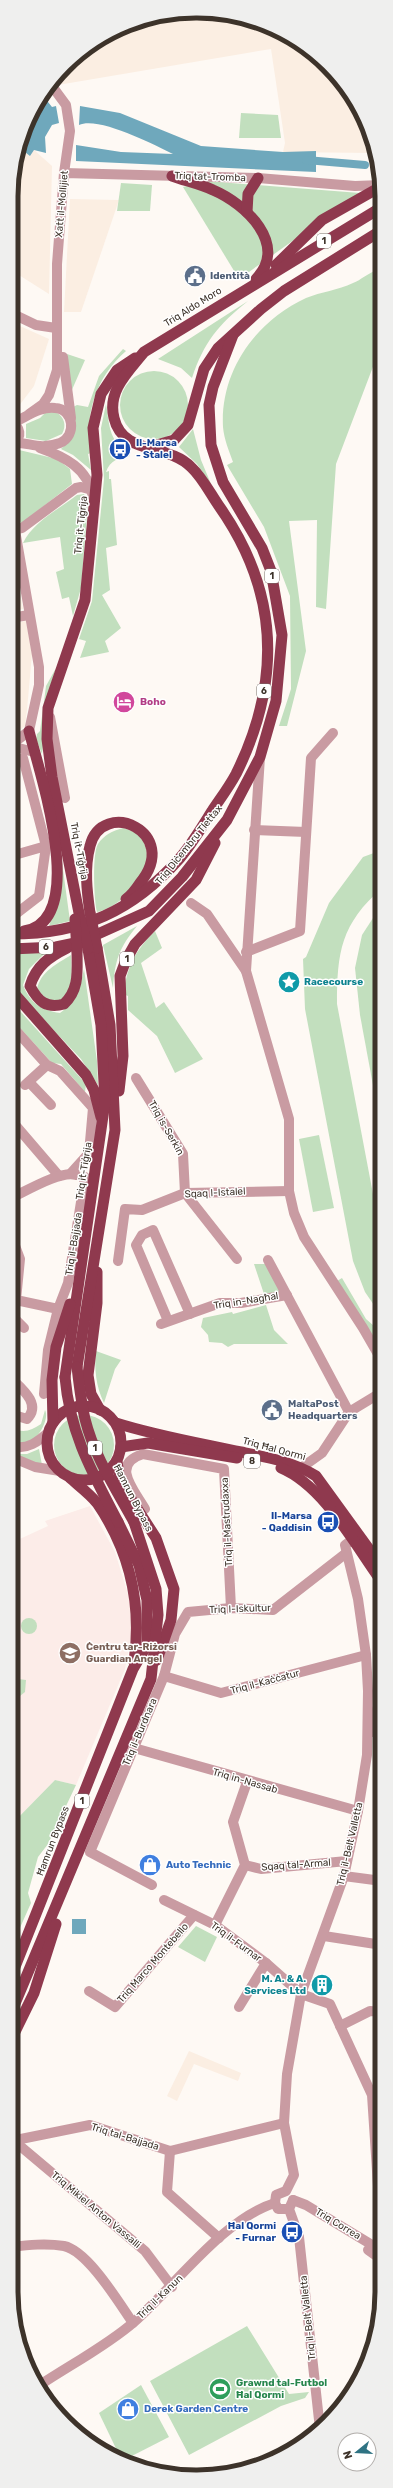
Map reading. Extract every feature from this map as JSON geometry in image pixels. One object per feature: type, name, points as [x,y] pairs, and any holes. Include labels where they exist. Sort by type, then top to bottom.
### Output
[{"type":"highway","points":[[172,176],[214,190],[247,212],[256,222],[266,239],[268,260],[260,275],[245,290]]},
{"type":"highway","points":[[247,212],[248,194],[258,178]]},
{"type":"highway","points":[[266,276],[322,220],[375,189]]},
{"type":"highway","name":"Triq Aldo Moro","points":[[148,448],[128,441],[122,435],[114,419],[112,400],[119,384],[144,352],[266,276],[375,211]]},
{"type":"highway","name":"1","points":[[233,335],[256,313],[284,291],[375,234]]},
{"type":"highway","points":[[148,448],[174,440],[188,425],[204,370],[218,348],[233,335]]},
{"type":"highway","name":"Triq Diċembru Tlettax","points":[[18,949],[86,947],[149,911],[182,877],[227,820],[260,757],[276,701],[282,636],[271,571],[262,548],[223,482],[211,445],[210,405],[213,387],[233,335]]},
{"type":"highway","name":"Triq it-Tiġrija","points":[[77,1367],[82,1322],[97,1247],[115,1130],[110,1025],[77,918],[73,885],[52,776],[47,739],[48,708],[85,600],[97,475],[93,428],[101,394],[117,370],[144,352]]},
{"type":"highway","name":"Triq Diċembru Tlettax","points":[[18,933],[43,934],[66,930],[149,889],[184,854],[235,776],[257,720],[266,672],[268,646],[263,599],[257,577],[240,539],[192,467],[174,455],[148,448]]},
{"type":"highway","points":[[18,932],[32,930],[50,916],[56,892],[57,851],[29,731]]},
{"type":"highway","name":"1","points":[[115,1130],[123,1056],[120,976],[126,960],[135,944],[196,880],[227,820]]},
{"type":"highway","name":"Triq it-Tiġrija","points":[[65,1377],[90,1179],[103,1127],[105,1102],[101,1025],[86,947],[94,916],[87,891],[90,846],[94,837],[110,824],[117,822],[133,825],[144,832],[150,841],[153,850],[150,868],[129,896],[94,916]]},
{"type":"highway","points":[[86,947],[74,991],[70,998],[64,1004],[56,1006],[46,1005],[36,999],[30,986],[34,974],[47,960],[86,947]]},
{"type":"highway","points":[[18,998],[86,1074],[94,1090],[103,1127]]},
{"type":"highway","points":[[97,1247],[97,1303],[88,1375],[91,1394],[100,1410]]},
{"type":"highway","points":[[77,1288],[56,1347],[52,1380],[51,1427],[48,1446],[49,1455],[65,1474],[82,1480],[93,1480],[102,1476],[117,1462],[121,1447],[121,1435],[116,1423]]},
{"type":"highway","name":"Ħamrun Bypass","points":[[72,1870],[151,1679],[154,1665],[158,1615],[156,1589],[134,1522],[105,1470],[90,1437],[85,1419],[77,1367]]},
{"type":"highway","name":"Ħamrun Bypass","points":[[31,1932],[133,1669],[147,1645],[148,1600],[139,1565],[79,1444],[67,1402],[65,1377]]},
{"type":"highway","name":"8","points":[[51,1427],[60,1416],[72,1408],[87,1406],[100,1410],[116,1423]]},
{"type":"highway","name":"Triq Ħal Qormi","points":[[116,1423],[149,1434],[271,1458],[300,1468],[316,1476],[375,1557]]},
{"type":"highway","name":"Triq Ħal Qormi","points":[[121,1447],[148,1443],[264,1463],[294,1473],[315,1491],[375,1572]]},
{"type":"highway","name":"Ħamrun Bypass","points":[[117,1462],[120,1482],[156,1538],[174,1589],[172,1620],[162,1652],[154,1665]]},
{"type":"highway","name":"Ħamrun Bypass","points":[[65,1474],[96,1502],[115,1536],[129,1568],[136,1600],[137,1640],[133,1669]]},
{"type":"highway","points":[[18,2025],[34,1992],[72,1870]]},
{"type":"highway","name":"1","points":[[18,1997],[72,1870]]},
{"type":"highway","points":[[18,1982],[24,1967],[31,1932]]},
{"type":"highway","name":"1","points":[[18,1961],[31,1932]]},
{"type":"street","name":"Xatt il-Mollijiet","points":[[54,89],[66,105],[70,131],[64,173],[57,264],[56,328]]},
{"type":"street","name":"Triq tat-Tromba","points":[[64,173],[258,178],[355,186],[375,185]]},
{"type":"street","points":[[18,316],[36,325],[56,328]]},
{"type":"street","points":[[30,414],[43,404],[54,384],[57,370],[56,328]]},
{"type":"street","points":[[40,448],[63,441],[70,432],[71,420],[62,352],[56,328]]},
{"type":"street","points":[[18,420],[30,414],[54,407],[64,411],[71,420]]},
{"type":"street","points":[[18,444],[40,448],[69,460],[77,466],[90,482],[95,507]]},
{"type":"street","points":[[18,529],[22,528],[76,488],[81,487],[92,490]]},
{"type":"street","points":[[18,577],[29,615],[39,668],[39,685],[29,731],[18,740]]},
{"type":"street","points":[[18,617],[29,615]]},
{"type":"street","points":[[48,708],[66,798]]},
{"type":"street","points":[[246,952],[300,931],[311,758],[333,732]]},
{"type":"street","points":[[18,748],[34,752]]},
{"type":"street","points":[[260,757],[246,952],[246,971],[289,1119],[289,1191],[294,1212],[304,1238],[375,1349]]},
{"type":"street","points":[[18,912],[39,896],[46,846],[23,758]]},
{"type":"street","points":[[254,830],[306,832]]},
{"type":"street","points":[[18,854],[46,846]]},
{"type":"street","points":[[191,903],[207,914],[246,971]]},
{"type":"street","points":[[18,1033],[47,1065],[60,1071],[93,1108],[89,1153],[70,1173],[59,1176],[18,1195]]},
{"type":"street","points":[[47,1065],[27,1084],[51,1105]]},
{"type":"street","name":"Triq is-Serkin","points":[[136,1078],[183,1154],[185,1193]]},
{"type":"street","points":[[18,1128],[59,1176]]},
{"type":"street","points":[[70,1173],[90,1179]]},
{"type":"street","name":"Triq il-Bajjada","points":[[44,1394],[48,1350],[58,1308],[68,1284],[90,1179]]},
{"type":"street","name":"Sqaq l-Istalel","points":[[118,1262],[125,1209],[142,1210],[185,1193],[289,1191]]},
{"type":"street","points":[[185,1193],[237,1259]]},
{"type":"street","name":"Triq in-Nagħal","points":[[190,1314],[153,1230],[142,1235],[136,1245],[163,1320],[190,1314],[220,1303],[241,1303],[287,1295]]},
{"type":"street","points":[[18,1254],[20,1259],[18,1274]]},
{"type":"street","points":[[268,1260],[349,1412]]},
{"type":"street","points":[[18,1304],[58,1308]]},
{"type":"street","points":[[18,1322],[24,1328]]},
{"type":"street","points":[[18,1385],[29,1396],[33,1407],[31,1415],[27,1419],[18,1416]]},
{"type":"street","points":[[300,1468],[322,1453],[349,1412],[375,1396]]},
{"type":"street","points":[[18,1446],[28,1446],[39,1441],[51,1427]]},
{"type":"street","name":"Triq il-Mastrudaxxa","points":[[145,1509],[126,1476],[126,1467],[130,1460],[136,1456],[143,1454],[224,1468],[231,1608]]},
{"type":"street","points":[[18,1460],[35,1467],[65,1474]]},
{"type":"street","points":[[346,1554],[345,1546],[352,1540]]},
{"type":"street","name":"Triq l-Iskultur","points":[[188,1612],[231,1608],[273,1610],[346,1554]]},
{"type":"street","name":"Triq il-Belt Valletta","points":[[275,2203],[276,2195],[286,2191],[294,2176],[284,2123],[288,2070],[301,1994],[324,1936],[344,1876],[358,1812],[366,1755],[368,1691],[366,1655],[358,1599],[346,1554]]},
{"type":"street","name":"Triq il-Burdnara","points":[[152,1885],[90,1852],[164,1676],[175,1634],[188,1612]]},
{"type":"street","name":"Triq il-Kaċċatur","points":[[164,1676],[221,1693],[366,1655]]},
{"type":"street","points":[[366,1755],[375,1717]]},
{"type":"street","name":"Triq in-Nassab","points":[[134,1748],[247,1782],[358,1812]]},
{"type":"street","points":[[215,1924],[245,1865],[233,1822],[247,1782]]},
{"type":"street","name":"Sqaq tal-Armal","points":[[245,1865],[261,1868],[347,1861]]},
{"type":"street","points":[[344,1876],[375,1880]]},
{"type":"street","name":"Triq il-Furnar","points":[[164,1900],[215,1924],[266,1963],[301,1994]]},
{"type":"street","name":"Triq Marco Montebello","points":[[89,1991],[115,2007],[194,1915]]},
{"type":"street","points":[[324,1936],[375,1944]]},
{"type":"street","points":[[239,2007],[266,1963]]},
{"type":"street","points":[[301,1994],[330,2004],[372,2095],[375,2141]]},
{"type":"street","points":[[340,2026],[370,2011],[375,2011]]},
{"type":"street","name":"Triq tal-Bajjada","points":[[18,2140],[90,2125],[170,2151],[284,2123]]},
{"type":"street","name":"Triq Mikiel Anton Vassalli","points":[[18,2146],[145,2251],[172,2287]]},
{"type":"street","points":[[170,2151],[166,2192],[219,2238]]},
{"type":"street","name":"Triq il-Belt Valletta","points":[[286,2191],[291,2204],[299,2237],[319,2421]]},
{"type":"street","points":[[275,2203],[278,2209],[291,2204]]},
{"type":"street","name":"Triq il-Kanun","points":[[43,2383],[133,2323],[172,2287],[219,2238],[258,2208],[275,2203]]},
{"type":"street","name":"Triq Correa","points":[[291,2204],[362,2238],[375,2246]]},
{"type":"street","points":[[362,2238],[368,2250],[375,2255]]},
{"type":"street","points":[[18,2246],[36,2244],[65,2246],[91,2264],[133,2323]]},
{"type":"shaded area","points":[[185,18],[208,18],[231,21],[254,27],[275,36],[296,48],[323,70],[345,97],[351,107],[366,139],[370,153],[283,152],[285,143],[271,49],[57,85],[70,70],[97,48],[118,36],[139,27],[162,21]]},
{"type":"shaded area","points":[[34,150],[52,166],[49,294],[18,274],[18,185],[24,151],[30,156]]},
{"type":"shaded area","points":[[70,199],[119,200],[81,312],[64,312]]},
{"type":"shaded area","points":[[18,325],[49,339],[34,386],[18,407]]},
{"type":"shaded area","points":[[18,580],[23,609],[18,610]]},
{"type":"shaded area","points":[[26,621],[32,654],[25,726],[18,732],[18,623]]},
{"type":"shaded area","name":"Ċentru tar-Riżorsi Guardian Angel","points":[[90,1506],[115,1552],[131,1604],[131,1636],[125,1669],[76,1785],[55,1780],[18,1818],[18,1540],[48,1526],[45,1521]]},
{"type":"shaded area","points":[[189,2051],[241,2073],[238,2081],[194,2064],[177,2101],[167,2096]]},
{"type":"green space","points":[[241,113],[278,115],[281,138],[239,138]]},
{"type":"green space","points":[[206,181],[360,193],[239,279],[183,187]]},
{"type":"green space","points":[[121,183],[152,185],[150,211],[117,211]]},
{"type":"green space","points":[[375,271],[375,361],[336,464],[326,609],[316,607],[317,520],[289,521],[306,651],[287,726],[279,726],[291,689],[290,596],[264,527],[227,465],[233,462],[223,427],[224,406],[228,386],[235,368],[245,350],[257,334],[272,320],[288,308],[306,298],[356,282]]},
{"type":"green space","points":[[248,301],[228,318],[213,335],[202,354],[192,378],[181,368],[158,359]]},
{"type":"green space","points":[[123,349],[126,351],[107,372],[100,384],[91,410],[89,438],[91,453],[88,454],[91,470],[73,455],[61,449],[70,439],[74,430],[75,420],[73,407],[77,405],[88,407],[99,376]]},
{"type":"green space","points":[[67,354],[85,360],[71,392]]},
{"type":"green space","points":[[154,371],[167,374],[178,381],[185,392],[188,405],[185,418],[178,429],[167,436],[154,439],[141,436],[130,429],[123,418],[120,405],[123,392],[130,381],[141,374]]},
{"type":"green space","points":[[106,404],[110,427],[114,439],[130,456],[112,462],[106,472],[109,471],[109,479],[111,479],[117,545],[106,548],[110,590],[102,595],[121,628],[105,641],[109,652],[80,658],[86,641],[79,639],[92,601],[104,479],[101,428]]},
{"type":"green space","points":[[46,412],[56,412],[61,416],[64,422],[64,431],[62,434],[46,441],[26,438],[26,424],[40,418]]},
{"type":"green space","points":[[193,429],[201,460],[211,484],[197,464],[179,447]]},
{"type":"green space","points":[[18,450],[57,459],[70,469],[72,484],[22,523],[19,522]]},
{"type":"green space","points":[[84,494],[88,501],[81,588],[73,616],[69,597],[62,599],[56,572],[64,569],[60,537],[23,543],[27,535],[47,516],[77,495]]},
{"type":"green space","points":[[56,668],[50,687],[42,754],[36,739],[37,734],[40,731],[46,686]]},
{"type":"green space","points":[[123,828],[139,834],[143,840],[147,852],[146,863],[136,885],[127,894],[107,909],[97,912],[94,877],[96,849],[100,841],[106,836]]},
{"type":"green space","points":[[375,853],[375,894],[358,914],[344,940],[338,969],[337,1004],[375,1200],[375,1307],[365,1292],[353,1261],[305,1009],[303,959],[306,957],[329,903],[363,857]]},
{"type":"green space","points":[[61,855],[70,921],[49,926],[59,896]]},
{"type":"green space","points":[[375,916],[375,1096],[360,1015],[355,968],[362,935]]},
{"type":"green space","points":[[137,926],[126,941],[119,955],[115,970],[113,988],[103,945]]},
{"type":"green space","points":[[155,931],[162,948],[141,963],[156,1008],[164,1002],[203,1059],[175,1073],[157,1036],[128,1010],[128,996],[123,994],[127,975],[133,959],[142,945]]},
{"type":"green space","points":[[18,953],[45,953],[29,969],[23,985],[29,997],[37,1005],[53,1012],[60,1013],[74,999],[81,982],[84,969],[97,1061],[98,1085],[81,1059],[18,992]]},
{"type":"green space","points":[[71,955],[72,970],[68,991],[59,1001],[51,1004],[37,989],[39,983],[42,977],[50,969]]},
{"type":"green space","points":[[18,1009],[86,1084],[85,1092],[61,1064],[52,1063],[18,1026]]},
{"type":"green space","points":[[319,1135],[334,1208],[313,1212],[299,1139]]},
{"type":"green space","points":[[254,1264],[266,1264],[280,1292],[244,1298],[264,1294]]},
{"type":"green space","points":[[342,1278],[366,1319],[375,1327],[375,1339],[337,1281]]},
{"type":"green space","points":[[266,1305],[274,1330],[288,1344],[234,1344],[228,1347],[222,1343],[209,1342],[208,1335],[201,1327],[203,1318],[232,1312],[233,1314]]},
{"type":"green space","points":[[96,1351],[121,1360],[115,1369],[104,1403],[99,1391],[96,1377]]},
{"type":"green space","points":[[45,1410],[46,1418],[39,1434],[27,1443],[18,1443],[18,1430],[26,1431],[41,1424]]},
{"type":"green space","points":[[84,1415],[101,1420],[109,1428],[114,1445],[109,1462],[101,1470],[84,1475],[67,1470],[59,1462],[54,1445],[59,1428],[67,1420]]},
{"type":"green space","points":[[39,1449],[42,1465],[18,1456],[18,1454],[27,1454]]},
{"type":"green space","points":[[29,1618],[35,1620],[37,1626],[35,1632],[29,1634],[23,1632],[21,1626],[23,1620]]},
{"type":"green space","points":[[18,1679],[26,1680],[25,1692],[18,1696]]},
{"type":"green space","points":[[55,1780],[76,1785],[48,1844],[38,1857],[28,1893],[31,1903],[18,1932],[18,1818]]},
{"type":"green space","points":[[196,1926],[217,1937],[205,1962],[178,1947]]},
{"type":"green space","name":"Grawnd tal-Futbol Ħal Qormi","points":[[247,2326],[289,2394],[309,2392],[305,2398],[281,2406],[189,2455],[150,2381]]},
{"type":"green space","points":[[141,2385],[169,2437],[130,2457],[118,2452],[99,2413]]},
{"type":"water","points":[[46,100],[52,107],[56,106],[59,123],[52,125],[45,137],[46,153],[34,150],[30,156],[24,151],[27,139],[36,118]]},
{"type":"water","points":[[80,106],[120,113],[201,146],[283,152],[316,151],[316,172],[76,161],[76,145],[121,152],[173,154],[126,132],[99,124],[88,123],[79,125]]},
{"type":"water","points":[[72,1919],[86,1919],[86,1934],[72,1934]]},
{"type":"waterway","points":[[306,160],[365,165]]},
{"type":"place","name":"Identità","points":[[195,276]]},
{"type":"place","name":"Il-Marsa - Stalel","points":[[120,449]]},
{"type":"place","name":"Boho","points":[[124,702]]},
{"type":"place","name":"Racecourse","points":[[289,982]]},
{"type":"place","name":"MaltaPost Headquarters","points":[[272,1410]]},
{"type":"place","name":"Il-Marsa - Qaddisin","points":[[328,1522]]},
{"type":"place","name":"Ċentru tar-Riżorsi Guardian Angel","points":[[70,1653]]},
{"type":"place","name":"Auto Technic","points":[[150,1865]]},
{"type":"place","name":"M. A. & A. Services Ltd","points":[[322,1985]]},
{"type":"place","name":"Ħal Qormi - Furnar","points":[[292,2232]]},
{"type":"place","name":"Grawnd tal-Futbol Ħal Qormi","points":[[220,2389]]},
{"type":"place","name":"Derek Garden Centre","points":[[128,2409]]}]
